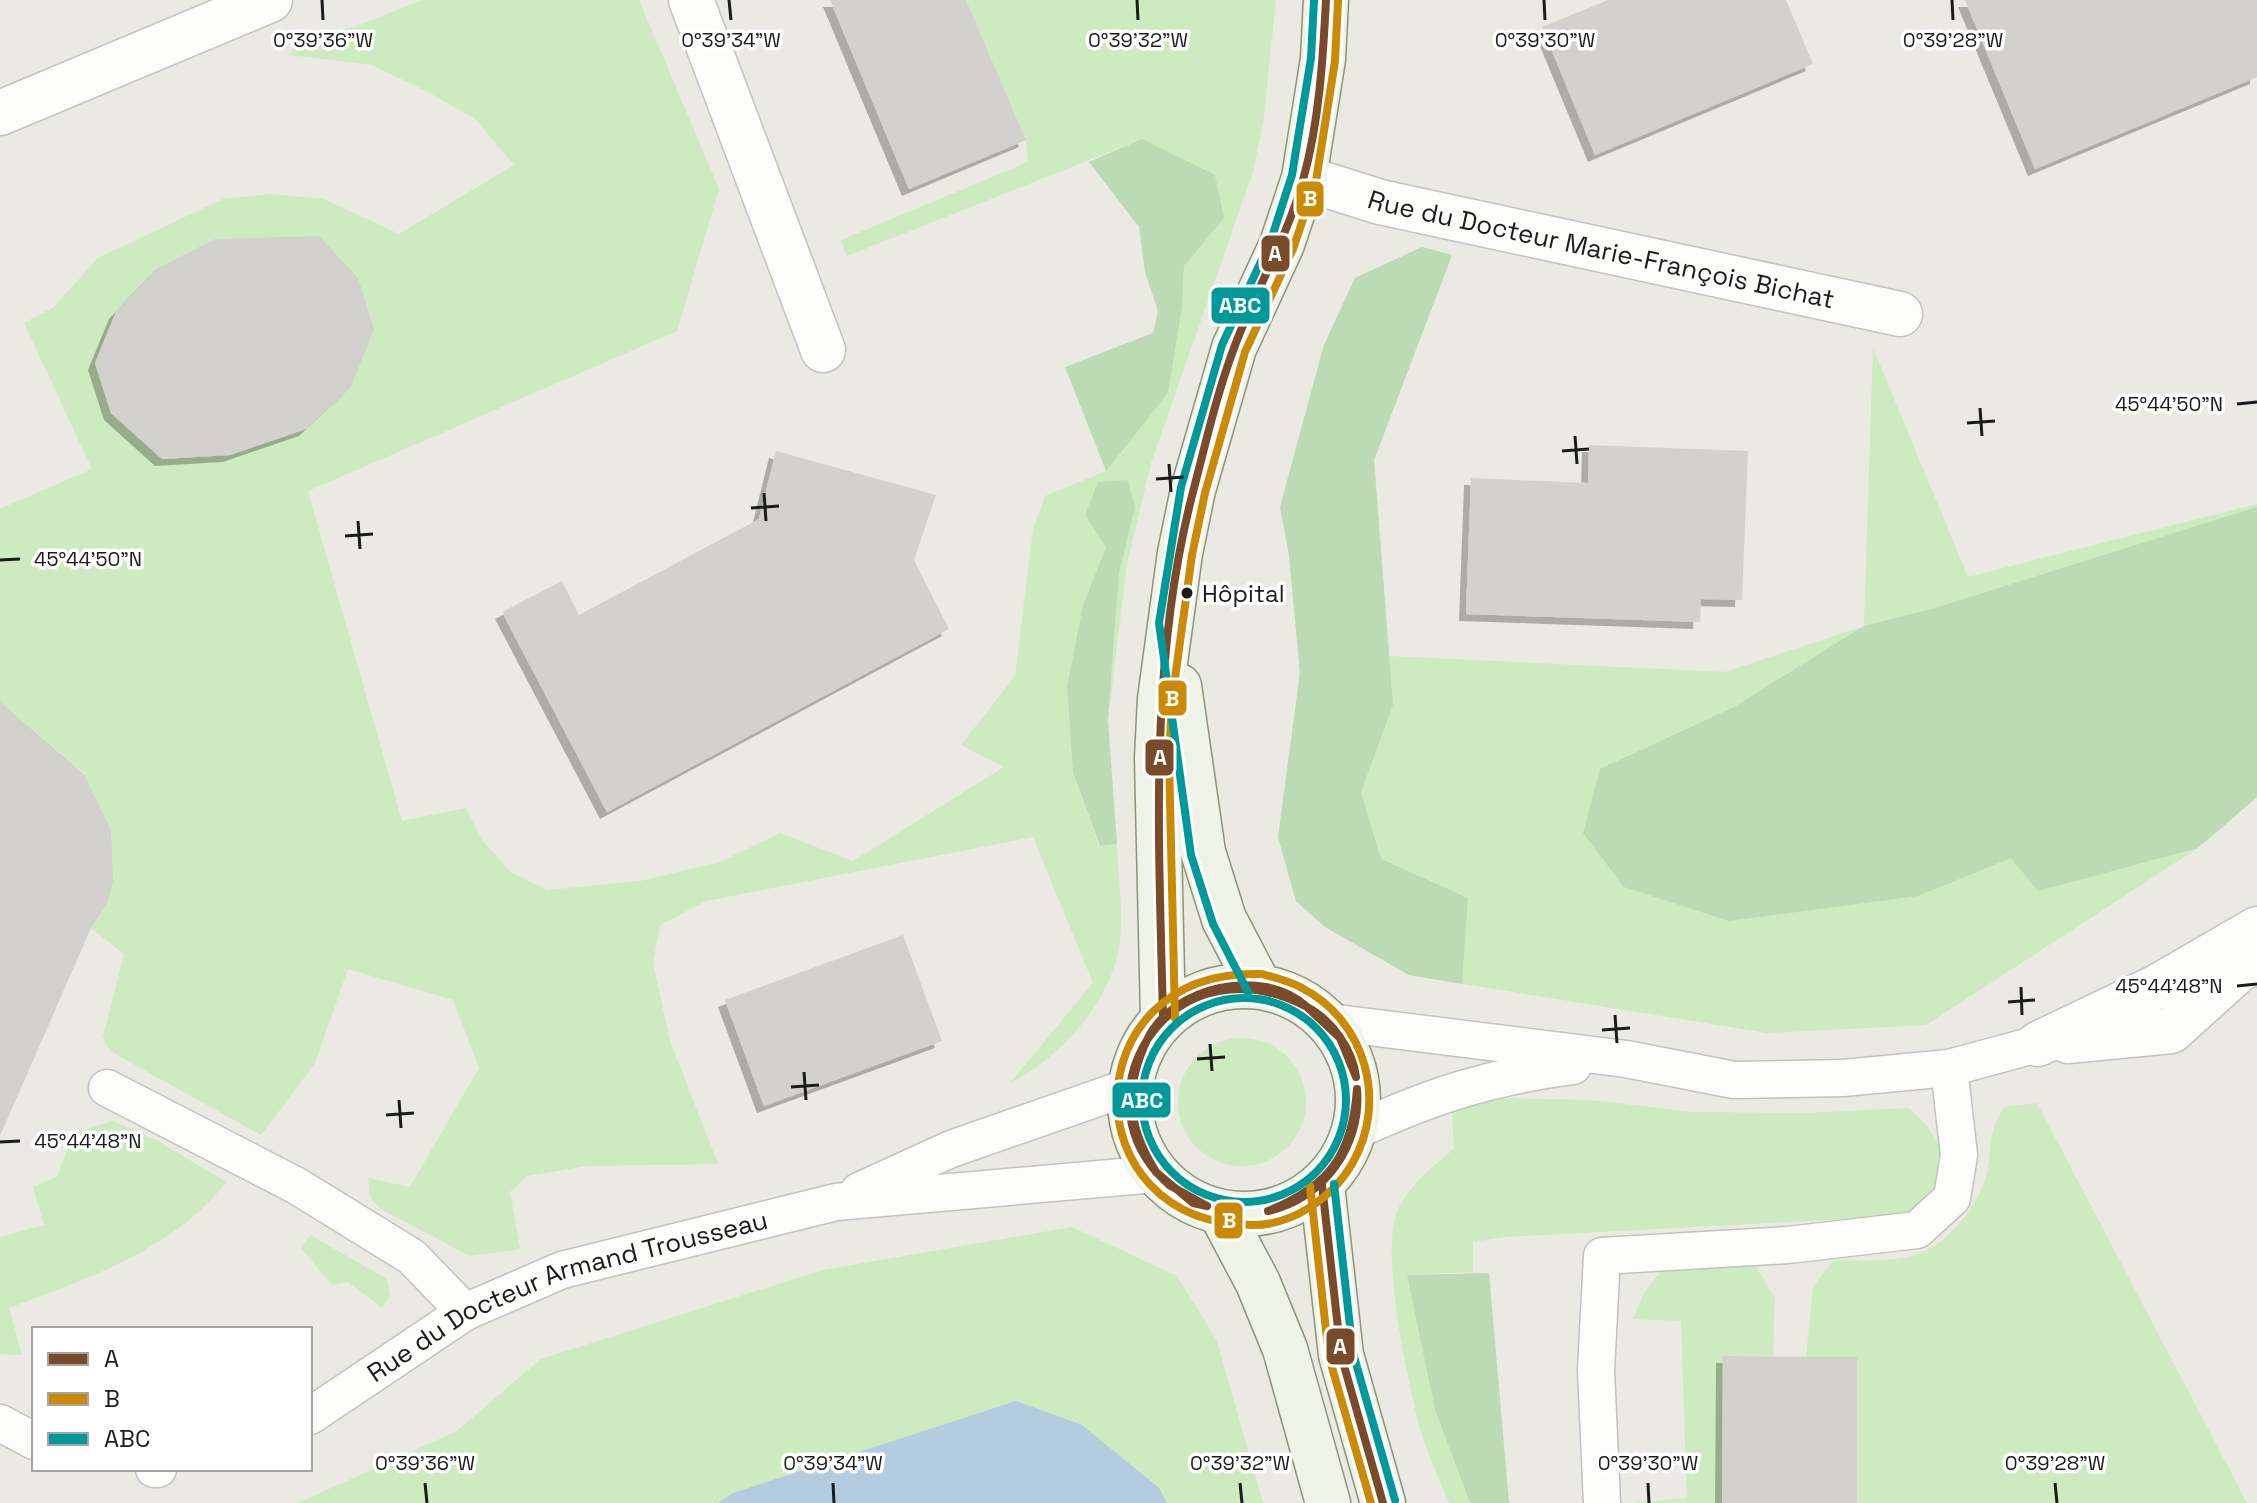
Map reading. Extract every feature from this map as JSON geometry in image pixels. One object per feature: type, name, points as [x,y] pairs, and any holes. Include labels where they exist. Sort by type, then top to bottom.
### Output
[{"type":"street","points":[[0,113],[270,0]]},
{"type":"street","points":[[691,0],[823,350]]},
{"type":"street","points":[[1163,1018],[1157,758],[1160,699],[1171,624],[1193,490],[1234,348],[1282,244],[1304,178],[1323,59],[1326,0]]},
{"type":"street","name":"Rue du Docteur Marie-François Bichat","points":[[1304,178],[1380,202],[1900,314]]},
{"type":"street","points":[[1171,624],[1203,852],[1224,919],[1259,986]]},
{"type":"street","points":[[2038,1044],[2157,987],[2257,929]]},
{"type":"street","points":[[2038,1044],[2171,1031],[2243,966],[2257,964]]},
{"type":"street","points":[[1224,986],[1259,986],[1297,998],[1329,1022],[1350,1055],[1359,1092],[1355,1131],[1342,1160],[1322,1185],[1280,1208],[1257,1214],[1221,1213],[1184,1198],[1156,1174],[1138,1148],[1130,1118],[1129,1087],[1140,1050],[1163,1018],[1191,997],[1224,986]]},
{"type":"street","points":[[1322,1185],[1341,1355],[1383,1503]]},
{"type":"street","points":[[1221,1213],[1258,1283],[1285,1349],[1328,1503]]},
{"type":"lane","points":[[1329,1022],[1626,1059],[1734,1080],[1843,1078],[1949,1068],[2038,1044]]},
{"type":"lane","points":[[1355,1131],[1428,1097],[1508,1074],[1626,1059]]},
{"type":"lane","points":[[1602,1503],[1596,1370],[1602,1256],[1788,1245],[1917,1230],[1952,1198],[1959,1155],[1949,1068]]},
{"type":"lane","points":[[836,1202],[951,1149],[1129,1087]]},
{"type":"lane","points":[[107,1088],[297,1186],[412,1257],[465,1312]]},
{"type":"lane","points":[[836,1202],[1156,1174]]},
{"type":"lane","name":"Rue du Docteur Armand Trousseau","points":[[312,1415],[465,1312],[562,1270],[836,1202]]},
{"type":"lane","points":[[0,1423],[32,1440]]},
{"type":"green space","points":[[421,0],[639,0],[719,189],[677,331],[308,491],[402,821],[466,808],[482,840],[511,872],[547,890],[640,881],[720,862],[780,833],[853,861],[1004,767],[961,745],[1015,676],[1033,529],[1045,496],[1106,471],[1122,446],[1182,306],[1184,266],[1224,218],[1142,139],[847,256],[841,240],[1028,162],[1026,140],[966,0],[1276,0],[1263,123],[1253,172],[1151,463],[1127,564],[1108,720],[1119,573],[1135,508],[1106,547],[1083,605],[1067,686],[1073,774],[1099,846],[1117,844],[1121,918],[1119,947],[1100,998],[1060,1048],[1010,1083],[1093,983],[1033,837],[706,901],[660,925],[653,963],[670,1041],[718,1164],[587,1166],[527,1176],[510,1192],[520,1249],[470,1256],[379,1208],[370,1197],[368,1178],[410,1187],[479,1068],[453,1000],[348,969],[315,1063],[261,1135],[110,1051],[103,1037],[124,954],[91,928],[107,904],[111,830],[84,773],[31,728],[0,719],[0,509],[92,469],[24,323],[54,307],[98,258],[223,199],[271,194],[324,199],[399,234],[514,165],[475,119],[426,91],[372,65],[290,55],[297,42],[358,26]]},
{"type":"green space","points":[[1142,139],[1215,175],[1224,218],[1184,266],[1182,306],[1168,393],[1106,471],[1065,367],[1153,333],[1158,311],[1145,272],[1139,227],[1089,162]]},
{"type":"green space","points":[[1422,247],[1452,255],[1374,460],[1389,656],[1725,672],[1864,626],[1873,348],[1968,577],[2257,504],[2257,797],[2198,848],[1926,1025],[1767,1033],[1409,975],[1325,927],[1296,901],[1278,837],[1300,673],[1289,555],[1280,507],[1324,345],[1355,278]]},
{"type":"green space","points":[[1422,247],[1452,255],[1374,460],[1393,705],[1361,792],[1381,859],[1468,898],[1462,984],[1409,975],[1325,927],[1296,901],[1278,837],[1300,673],[1289,555],[1280,507],[1324,345],[1355,278]]},
{"type":"green space","points":[[1128,480],[1135,508],[1119,573],[1108,720],[1117,844],[1100,846],[1073,773],[1067,686],[1083,605],[1106,547],[1085,515],[1098,482]]},
{"type":"green space","points":[[2257,507],[2257,797],[2198,848],[2038,891],[2011,858],[1918,896],[1729,921],[1624,887],[1583,833],[1600,769],[1734,707],[1864,626],[1935,608]]},
{"type":"green space","points":[[1242,1038],[1266,1043],[1287,1057],[1301,1078],[1306,1102],[1301,1126],[1287,1147],[1266,1161],[1242,1166],[1218,1161],[1197,1147],[1183,1126],[1178,1102],[1183,1078],[1197,1057],[1218,1043]]},
{"type":"green space","points":[[1508,1098],[1590,1100],[1693,1112],[1805,1113],[1909,1108],[1934,1136],[1943,1165],[1941,1179],[1921,1205],[1903,1216],[1504,1237],[1473,1242],[1473,1272],[1407,1275],[1435,1410],[1470,1503],[1449,1503],[1423,1439],[1407,1372],[1393,1284],[1393,1231],[1397,1212],[1407,1194],[1454,1149],[1452,1109]]},
{"type":"green space","points":[[2037,1103],[2247,1503],[1857,1503],[1857,1357],[1806,1357],[1813,1287],[1833,1261],[1901,1258],[1930,1248],[1944,1239],[1966,1215],[1982,1189],[1992,1134],[2005,1107]]},
{"type":"green space","points":[[113,1121],[158,1141],[226,1182],[205,1206],[155,1244],[98,1273],[9,1308],[22,1355],[0,1354],[0,1237],[44,1225],[33,1187],[58,1176],[70,1144],[81,1133]]},
{"type":"green space","points":[[1072,1227],[1177,1276],[1217,1341],[1263,1503],[298,1503],[457,1431],[541,1359],[823,1270]]},
{"type":"green space","points":[[310,1235],[387,1279],[390,1296],[382,1308],[348,1282],[332,1285],[301,1248]]},
{"type":"green space","points":[[1755,1265],[1775,1298],[1773,1356],[1723,1356],[1722,1503],[1631,1503],[1687,1498],[1681,1321],[1633,1319],[1644,1293],[1664,1267]]},
{"type":"green space","points":[[1489,1273],[1510,1503],[1470,1503],[1435,1410],[1407,1275]]},
{"type":"water","points":[[1016,1401],[1082,1425],[1159,1488],[1167,1503],[718,1503],[733,1493]]},
{"type":"building","points":[[830,0],[966,0],[1026,140],[909,189]]},
{"type":"building","points":[[1608,0],[1786,0],[1813,64],[1595,155],[1542,27]]},
{"type":"building","points":[[1965,0],[2257,0],[2257,77],[2035,169]]},
{"type":"building","points":[[319,236],[358,278],[374,329],[351,387],[306,429],[230,455],[162,459],[111,413],[95,363],[116,312],[156,269],[215,239]]},
{"type":"building","points":[[1589,445],[1748,451],[1742,600],[1701,599],[1700,622],[1466,614],[1471,478],[1588,483]]},
{"type":"building","points":[[776,451],[936,495],[914,560],[949,629],[607,812],[502,612],[562,581],[579,615],[759,519]]},
{"type":"building","points":[[0,702],[84,774],[111,830],[113,881],[107,904],[91,928],[0,1136]]},
{"type":"building","points":[[903,935],[942,1041],[764,1106],[725,1000]]},
{"type":"building","points":[[1723,1356],[1857,1357],[1857,1503],[1722,1503]]},
{"type":"transit line","name":"ABC","points":[[1248,992],[1213,924],[1191,855],[1159,623],[1181,487],[1222,345],[1271,240],[1292,175],[1311,58],[1314,0]]},
{"type":"transit line","name":"A","points":[[1163,1018],[1160,752],[1169,619],[1179,553],[1207,435],[1228,365],[1303,180],[1317,114],[1326,0]]},
{"type":"transit line","name":"B","points":[[1175,1018],[1169,758],[1172,700],[1192,555],[1205,493],[1245,352],[1293,249],[1316,181],[1335,61],[1338,1]]},
{"type":"transit line","name":"B","points":[[1259,974],[1198,983],[1154,1011],[1127,1051],[1117,1097],[1125,1144],[1150,1185],[1193,1214],[1253,1225],[1297,1215],[1334,1188],[1352,1164],[1363,1140],[1369,1090],[1364,1065],[1342,1021],[1324,1002],[1302,988],[1262,974]]},
{"type":"transit line","name":"A","points":[[1147,1040],[1159,1021],[1176,1006],[1220,988],[1244,985],[1267,987],[1289,994],[1307,1007]]},
{"type":"transit line","name":"A","points":[[1147,1040],[1162,1021],[1180,1007],[1220,991],[1263,991],[1307,1007]]},
{"type":"transit line","name":"ABC","points":[[1244,998],[1283,1005],[1316,1028],[1339,1061],[1346,1100],[1339,1139],[1316,1172],[1283,1195],[1244,1202],[1205,1195],[1172,1172],[1149,1139],[1142,1100],[1149,1061],[1172,1028],[1205,1005],[1244,998]]},
{"type":"transit line","name":"A","points":[[1307,1007],[1325,1020],[1340,1037],[1351,1056],[1356,1077]]},
{"type":"transit line","name":"A","points":[[1307,1007],[1340,1038],[1356,1077]]},
{"type":"transit line","name":"A","points":[[1147,1040],[1135,1075],[1132,1107],[1139,1139],[1156,1172]]},
{"type":"transit line","name":"A","points":[[1147,1040],[1133,1073],[1129,1107],[1137,1141],[1156,1172]]},
{"type":"transit line","name":"A","points":[[1268,1211],[1307,1191],[1334,1166],[1350,1133],[1357,1089]]},
{"type":"transit line","name":"A","points":[[1268,1211],[1306,1195],[1335,1166],[1353,1130],[1357,1089]]},
{"type":"transit line","name":"A","points":[[1156,1172],[1169,1185],[1207,1206]]},
{"type":"transit line","name":"A","points":[[1156,1172],[1193,1203],[1207,1206]]},
{"type":"transit line","name":"ABC","points":[[1334,1184],[1353,1353],[1395,1500]]},
{"type":"transit line","name":"A","points":[[1322,1185],[1341,1355],[1383,1503]]},
{"type":"transit line","name":"B","points":[[1310,1186],[1329,1357],[1371,1503]]},
{"type":"place","name":"Hôpital","points":[[1187,593]]}]
